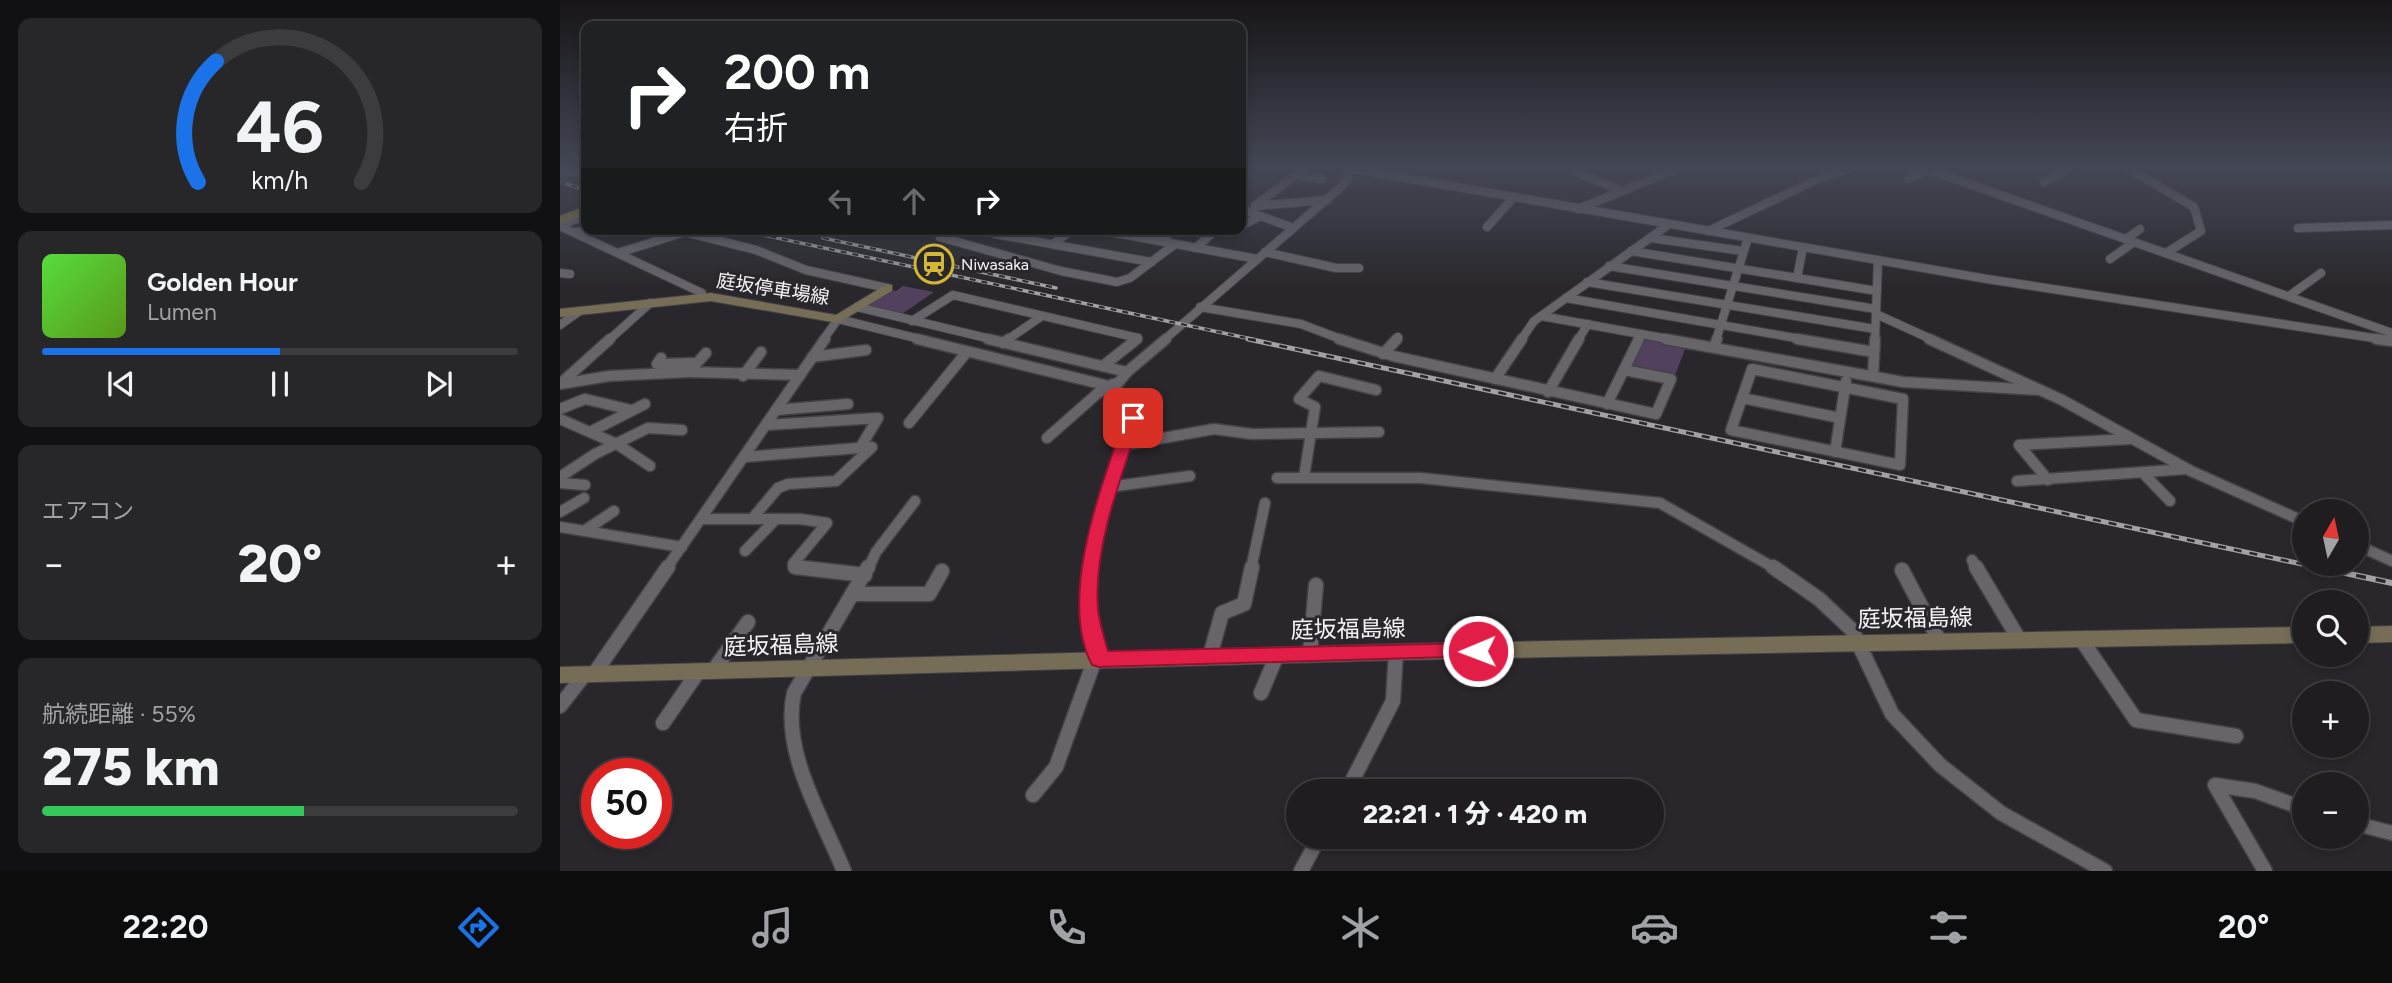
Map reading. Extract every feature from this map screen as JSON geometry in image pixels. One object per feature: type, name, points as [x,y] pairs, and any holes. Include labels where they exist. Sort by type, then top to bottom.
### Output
[{"type":"main road","points":[[560,224],[581,213]]},
{"type":"main road","name":"庭坂停車場線","points":[[560,313],[702,297],[838,318],[887,288]]},
{"type":"main road","points":[[2369,635],[2392,634]]},
{"type":"main road","name":"庭坂福島線","points":[[560,675],[1210,656],[2292,635]]},
{"type":"street","points":[[1047,438],[1318,208]]},
{"type":"street","points":[[1487,228],[1505,208]]},
{"type":"street","points":[[1570,208],[1878,260],[2392,341]]},
{"type":"street","points":[[1707,231],[1757,208]]},
{"type":"street","points":[[2039,208],[2392,332]]},
{"type":"street","points":[[2166,253],[2201,231],[2194,208]]},
{"type":"street","points":[[1247,211],[1293,228]]},
{"type":"street","points":[[1246,223],[1260,216]]},
{"type":"street","points":[[560,224],[581,218]]},
{"type":"street","points":[[560,224],[702,293],[702,297]]},
{"type":"street","points":[[1495,379],[1523,334],[1541,316],[1668,225]]},
{"type":"street","points":[[2298,228],[2392,225]]},
{"type":"street","points":[[2110,259],[2140,229]]},
{"type":"street","points":[[572,232],[581,231]]},
{"type":"street","points":[[618,253],[675,235]]},
{"type":"street","points":[[692,235],[756,250],[806,270],[887,288]]},
{"type":"street","points":[[940,235],[980,250],[1116,282],[1127,279],[1175,244]]},
{"type":"street","points":[[980,250],[994,235]]},
{"type":"street","points":[[1011,235],[1150,262]]},
{"type":"street","points":[[1053,244],[1065,235]]},
{"type":"street","points":[[1128,235],[1196,248],[1336,268],[1359,268]]},
{"type":"street","points":[[1162,241],[1168,235]]},
{"type":"street","points":[[1196,248],[1210,235]]},
{"type":"street","points":[[1651,238],[1743,251]]},
{"type":"street","points":[[1714,347],[1748,238]]},
{"type":"street","points":[[1797,278],[1803,247]]},
{"type":"street","points":[[1631,251],[1877,291]]},
{"type":"street","points":[[1873,376],[1878,260]]},
{"type":"street","points":[[1609,266],[1876,312],[2040,390],[2186,469],[2292,516]]},
{"type":"street","points":[[2288,296],[2321,273]]},
{"type":"street","points":[[1587,282],[1875,329]]},
{"type":"street","points":[[912,321],[953,295],[1138,338],[1103,366]]},
{"type":"street","points":[[1566,298],[1874,352]]},
{"type":"street","points":[[560,384],[564,376],[650,303]]},
{"type":"street","points":[[857,307],[1127,372]]},
{"type":"street","points":[[1200,307],[1301,324],[1383,354],[1656,414],[1671,379],[1624,370]]},
{"type":"street","points":[[560,326],[580,311]]},
{"type":"street","points":[[1003,343],[1042,316]]},
{"type":"street","points":[[1541,316],[1915,383],[2040,390]]},
{"type":"street","points":[[560,706],[590,674],[682,547],[838,318],[966,353],[1111,385],[1133,414],[1109,487],[1088,587],[1088,609],[1097,659],[1060,757],[1048,780],[1033,795]]},
{"type":"street","points":[[1548,391],[1588,324]]},
{"type":"street","points":[[1607,404],[1640,334]]},
{"type":"street","points":[[1383,354],[1398,337]]},
{"type":"street","points":[[811,357],[866,350]]},
{"type":"street","points":[[743,376],[761,352]]},
{"type":"street","points":[[560,384],[693,368],[706,353]]},
{"type":"street","points":[[909,423],[966,353]]},
{"type":"street","points":[[661,358],[657,364],[743,376],[800,375]]},
{"type":"street","points":[[1752,369],[1903,399],[1900,466],[1731,430],[1742,398],[1752,369]]},
{"type":"street","points":[[1835,452],[1847,372]]},
{"type":"street","points":[[1304,477],[1315,407],[1299,399],[1319,376],[1376,390]]},
{"type":"street","points":[[560,409],[576,399],[586,398],[631,410]]},
{"type":"street","points":[[1742,398],[1840,418]]},
{"type":"street","points":[[590,432],[645,404]]},
{"type":"street","points":[[776,410],[848,404]]},
{"type":"street","points":[[767,425],[878,418],[860,448]]},
{"type":"street","points":[[560,419],[617,444],[650,466]]},
{"type":"street","points":[[560,477],[650,428],[682,430]]},
{"type":"street","points":[[1125,445],[1202,430],[1379,432]]},
{"type":"street","points":[[2048,480],[2019,445],[2130,439]]},
{"type":"street","points":[[744,457],[872,447],[872,450],[836,481],[784,485],[752,519]]},
{"type":"street","points":[[2017,481],[2186,469]]},
{"type":"street","points":[[2143,472],[2170,501]]},
{"type":"street","points":[[1109,487],[1190,476]]},
{"type":"street","points":[[1277,478],[1432,479],[1660,503],[1803,586],[1852,630],[1892,714],[1940,765],[2001,813],[2105,871]]},
{"type":"street","points":[[560,483],[585,485]]},
{"type":"street","points":[[560,512],[584,498]]},
{"type":"street","points":[[840,870],[789,729],[792,699],[808,668],[855,594],[876,552],[915,501]]},
{"type":"street","points":[[1210,656],[1222,613],[1244,604],[1265,503]]},
{"type":"street","points":[[584,531],[614,511]]},
{"type":"street","points":[[702,519],[776,519],[827,523],[793,564],[796,569],[865,575]]},
{"type":"street","points":[[745,551],[776,519]]},
{"type":"street","points":[[560,527],[682,547]]},
{"type":"street","points":[[2370,551],[2392,561]]},
{"type":"street","points":[[1972,560],[2020,640]]},
{"type":"street","points":[[1902,570],[1940,642]]},
{"type":"street","points":[[855,594],[929,594],[942,571]]},
{"type":"street","points":[[1310,654],[1316,584]]},
{"type":"street","points":[[663,723],[748,622]]},
{"type":"street","points":[[2081,639],[2136,720],[2236,736]]},
{"type":"street","points":[[1353,779],[1393,701],[1396,652]]},
{"type":"street","points":[[1261,693],[1277,655]]},
{"type":"street","points":[[2265,871],[2214,785],[2255,791],[2292,804]]},
{"type":"street","points":[[2369,827],[2392,833]]},
{"type":"street","points":[[1300,871],[1313,849]]},
{"type":"shaded area","points":[[903,286],[934,292],[899,316],[860,306],[887,289],[896,291]]},
{"type":"shaded area","points":[[1642,336],[1687,344],[1674,378],[1627,369]]},
{"type":"railway","points":[[763,235],[1256,340]]},
{"type":"railway","points":[[823,238],[1056,288]]},
{"type":"railway","points":[[1248,339],[2292,562]]},
{"type":"railway","points":[[2359,576],[2392,583]]},
{"type":"place","name":"Niwasaka","points":[[934,264]]},
{"type":"route","points":[[1133,418],[1109,487],[1088,587],[1088,609],[1099,659],[1478,651]]}]
